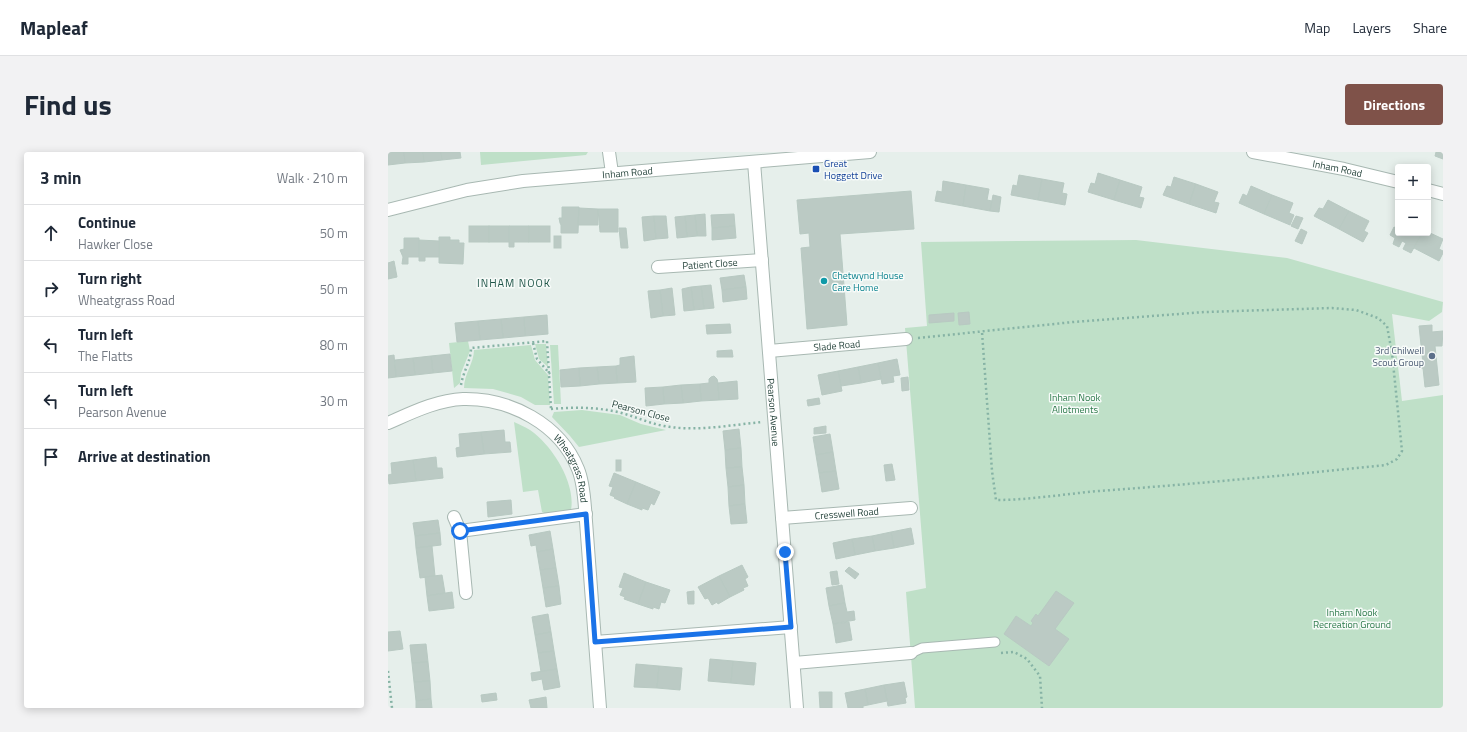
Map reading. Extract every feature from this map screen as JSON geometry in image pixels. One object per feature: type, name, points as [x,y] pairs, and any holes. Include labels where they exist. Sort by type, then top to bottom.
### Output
[{"type":"street","points":[[609,152],[612,173]]},
{"type":"street","name":"Inham Road","points":[[388,210],[467,190],[523,181],[866,152]]},
{"type":"street","name":"Inham Road","points":[[1253,152],[1344,168],[1395,181]]},
{"type":"street","name":"Pearson Avenue","points":[[754,162],[797,708]]},
{"type":"street","points":[[1431,191],[1443,194]]},
{"type":"street","name":"Patient Close","points":[[658,267],[762,260]]},
{"type":"street","name":"Slade Road","points":[[769,351],[906,339]]},
{"type":"street","name":"Wheatgrass Road","points":[[388,423],[439,403],[460,399],[481,400],[499,403],[519,410],[536,419],[553,433],[570,453],[578,470],[583,487],[600,708]]},
{"type":"street","name":"Cresswell Road","points":[[782,518],[911,508]]},
{"type":"street","points":[[460,531],[586,514]]},
{"type":"street","points":[[454,517],[460,531],[466,593]]},
{"type":"street","points":[[595,642],[791,627]]},
{"type":"street","points":[[794,663],[911,653]]},
{"type":"lane","points":[[911,653],[922,648],[994,642]]},
{"type":"path","points":[[906,339],[1073,322],[1205,312],[1332,308],[1356,310],[1378,318],[1387,326],[1392,353],[1402,451],[1397,459],[1386,465],[1217,483],[1063,494],[1020,500],[996,500],[992,471],[982,332]]},
{"type":"path","points":[[460,399],[462,382],[471,353],[471,348],[547,341],[551,409],[542,424]]},
{"type":"path","points":[[533,343],[537,359],[550,374]]},
{"type":"path","name":"Pearson Close","points":[[551,409],[583,407],[602,409],[619,412],[640,420],[664,426],[686,429],[774,420]]},
{"type":"path","points":[[998,654],[1014,652],[1027,659],[1040,676],[1042,708]]},
{"type":"path","points":[[388,671],[392,708]]},
{"type":"green space","points":[[480,152],[588,152],[586,155],[481,165]]},
{"type":"green space","name":"Inham Nook Allotments","points":[[1136,240],[1287,258],[1443,302],[1442,312],[1429,321],[1392,314],[1402,401],[1443,395],[1443,708],[915,708],[906,592],[926,588],[905,328],[927,326],[921,242]]},
{"type":"green space","points":[[468,341],[470,351],[461,373],[460,383],[454,388],[449,343]]},
{"type":"green space","points":[[535,344],[546,344],[548,367],[539,359]]},
{"type":"green space","points":[[531,345],[535,360],[548,375],[550,405],[535,405],[521,397],[493,389],[464,388],[464,383],[474,355],[474,350]]},
{"type":"green space","points":[[550,345],[558,345],[561,404],[554,404]]},
{"type":"green space","points":[[582,410],[620,415],[641,424],[666,430],[579,447],[552,417],[554,412]]},
{"type":"green space","points":[[514,422],[530,430],[554,455],[561,466],[570,488],[572,499],[571,510],[556,514],[542,512],[538,490],[523,492]]},
{"type":"building","points":[[388,152],[404,152],[405,163],[388,165]]},
{"type":"building","points":[[404,152],[423,152],[424,162],[405,163]]},
{"type":"building","points":[[423,152],[441,152],[442,160],[424,162]]},
{"type":"building","points":[[441,152],[460,152],[461,158],[442,160]]},
{"type":"building","points":[[1436,152],[1443,152],[1443,159],[1435,156]]},
{"type":"building","points":[[1098,173],[1120,180],[1114,200],[1088,192],[1091,183],[1095,184]]},
{"type":"building","points":[[1019,175],[1042,179],[1038,200],[1011,195],[1013,185],[1017,186]]},
{"type":"building","points":[[1174,177],[1196,184],[1189,204],[1163,195],[1167,186],[1171,187]]},
{"type":"building","points":[[1042,179],[1064,183],[1062,193],[1067,194],[1065,205],[1038,200]]},
{"type":"building","points":[[1120,180],[1142,187],[1139,197],[1144,198],[1141,208],[1114,200]]},
{"type":"building","points":[[943,181],[966,185],[963,206],[935,201],[937,191],[942,192]]},
{"type":"building","points":[[1196,184],[1218,192],[1214,202],[1219,203],[1216,213],[1189,204]]},
{"type":"building","points":[[966,185],[989,189],[987,200],[992,201],[990,211],[963,206]]},
{"type":"building","points":[[1251,186],[1272,195],[1264,214],[1239,203],[1243,194],[1247,196]]},
{"type":"building","name":"Chetwynd House Care Home","points":[[911,191],[914,229],[840,234],[847,325],[807,329],[801,248],[810,247],[809,233],[800,234],[797,200]]},
{"type":"building","points":[[993,195],[1001,197],[999,212],[990,211]]},
{"type":"building","points":[[1272,195],[1293,203],[1289,213],[1294,215],[1290,225],[1264,214]]},
{"type":"building","points":[[1328,200],[1349,211],[1339,229],[1314,216],[1319,208],[1323,209]]},
{"type":"building","points":[[562,207],[579,207],[578,233],[561,233],[559,218],[562,218]]},
{"type":"building","points":[[579,208],[598,209],[598,225],[578,225]]},
{"type":"building","points":[[598,209],[618,209],[618,232],[600,232]]},
{"type":"building","points":[[1349,211],[1369,221],[1364,231],[1368,233],[1363,242],[1339,229]]},
{"type":"building","points":[[705,214],[706,236],[697,236],[695,215]]},
{"type":"building","points":[[734,214],[735,226],[712,228],[711,215]]},
{"type":"building","points":[[695,215],[697,236],[687,237],[685,216]]},
{"type":"building","points":[[654,216],[656,239],[644,241],[642,217]]},
{"type":"building","points":[[654,216],[666,216],[668,238],[656,239]]},
{"type":"building","points":[[685,216],[687,237],[677,238],[675,217]]},
{"type":"building","points":[[1296,216],[1303,218],[1298,229],[1291,226]]},
{"type":"building","points":[[469,226],[489,226],[489,242],[469,242]]},
{"type":"building","points":[[489,226],[509,226],[509,242],[489,242]]},
{"type":"building","points":[[509,226],[529,226],[529,242],[514,242],[514,247],[509,247]]},
{"type":"building","points":[[529,226],[550,226],[550,242],[529,242]]},
{"type":"building","points":[[735,226],[736,238],[712,240],[712,228]]},
{"type":"building","points":[[1394,227],[1395,236],[1420,236],[1411,253],[1403,249],[1406,243],[1402,241],[1399,247],[1393,244],[1395,238],[1390,235]]},
{"type":"building","points":[[619,228],[626,228],[628,248],[621,248]]},
{"type":"building","points":[[1301,229],[1307,232],[1302,244],[1295,241]]},
{"type":"building","points":[[1431,233],[1443,239],[1439,249],[1443,251],[1443,253],[1439,261],[1414,248],[1420,236],[1431,236]]},
{"type":"building","points":[[554,236],[561,236],[561,248],[554,248]]},
{"type":"building","points":[[439,237],[450,237],[450,240],[459,240],[459,243],[464,243],[463,264],[439,263]]},
{"type":"building","points":[[404,238],[419,238],[419,257],[408,257],[408,264],[402,264],[403,257],[400,250],[404,249]]},
{"type":"building","points":[[419,240],[439,241],[439,257],[425,257],[425,261],[419,261]]},
{"type":"building","points":[[394,261],[397,277],[388,279],[388,263]]},
{"type":"building","points":[[744,275],[746,287],[722,290],[720,278]]},
{"type":"building","points":[[711,285],[714,308],[704,309],[701,286]]},
{"type":"building","points":[[701,286],[704,309],[694,310],[691,287]]},
{"type":"building","points":[[691,287],[694,310],[684,311],[682,289]]},
{"type":"building","points":[[746,287],[747,299],[723,302],[722,290]]},
{"type":"building","points":[[672,288],[675,315],[663,316],[660,290]]},
{"type":"building","points":[[660,290],[663,316],[651,318],[648,291]]},
{"type":"building","points":[[969,312],[970,324],[959,325],[958,313]]},
{"type":"building","points":[[954,313],[954,321],[929,323],[929,315]]},
{"type":"building","points":[[547,315],[548,334],[525,336],[524,317]]},
{"type":"building","points":[[524,317],[525,336],[503,338],[501,319]]},
{"type":"building","points":[[501,319],[503,338],[480,340],[478,321]]},
{"type":"building","points":[[478,321],[480,340],[457,342],[455,323]]},
{"type":"building","points":[[730,324],[731,333],[707,334],[706,325]]},
{"type":"building","points":[[1432,325],[1432,332],[1443,331],[1442,346],[1435,346],[1439,385],[1425,387],[1423,368],[1419,369],[1419,365],[1423,364],[1419,326]]},
{"type":"building","points":[[732,350],[733,357],[717,357],[717,351]]},
{"type":"building","points":[[450,354],[452,371],[433,373],[431,356]]},
{"type":"building","points":[[394,355],[396,377],[388,378],[388,356]]},
{"type":"building","points":[[431,356],[433,373],[415,375],[413,358]]},
{"type":"building","points":[[634,356],[636,382],[617,383],[616,366],[620,365],[620,358]]},
{"type":"building","points":[[413,358],[415,375],[396,377],[395,360]]},
{"type":"building","points":[[897,359],[900,375],[893,376],[894,382],[882,384],[878,363]]},
{"type":"building","points":[[878,363],[881,379],[861,383],[858,367]]},
{"type":"building","points":[[616,366],[617,383],[599,384],[597,367]]},
{"type":"building","points":[[597,367],[599,384],[580,386],[579,368]]},
{"type":"building","points":[[858,367],[861,383],[841,386],[838,371]]},
{"type":"building","points":[[579,368],[580,386],[561,387],[560,370]]},
{"type":"building","points":[[838,371],[842,391],[822,395],[818,375]]},
{"type":"building","points":[[714,376],[718,383],[719,400],[701,401],[700,384],[709,383],[709,379]]},
{"type":"building","points":[[908,377],[909,390],[902,391],[901,378]]},
{"type":"building","points":[[737,381],[738,399],[719,400],[718,383]]},
{"type":"building","points":[[700,384],[701,401],[683,403],[681,385]]},
{"type":"building","points":[[681,385],[683,403],[664,404],[663,387]]},
{"type":"building","points":[[663,387],[664,404],[646,406],[645,388]]},
{"type":"building","points":[[819,398],[820,404],[808,406],[807,400]]},
{"type":"building","points":[[826,426],[826,433],[814,434],[814,428]]},
{"type":"building","points":[[739,429],[741,448],[725,450],[723,431]]},
{"type":"building","points":[[504,430],[505,442],[510,442],[511,452],[484,454],[481,432]]},
{"type":"building","points":[[481,432],[484,454],[457,457],[456,448],[460,447],[459,434]]},
{"type":"building","points":[[830,434],[833,452],[816,455],[813,437]]},
{"type":"building","points":[[741,448],[742,467],[726,468],[725,450]]},
{"type":"building","points":[[833,452],[836,471],[819,473],[816,455]]},
{"type":"building","points":[[436,457],[437,468],[442,468],[443,478],[416,481],[413,460]]},
{"type":"building","points":[[413,460],[416,481],[389,484],[388,475],[392,474],[391,463]]},
{"type":"building","points":[[616,460],[621,460],[621,471],[616,471]]},
{"type":"building","points":[[892,464],[895,480],[886,481],[884,465]]},
{"type":"building","points":[[742,467],[744,485],[728,487],[726,468]]},
{"type":"building","points":[[836,471],[839,489],[822,492],[819,473]]},
{"type":"building","points":[[614,473],[636,482],[627,504],[610,495],[613,487],[609,486]]},
{"type":"building","points":[[636,482],[660,492],[654,505],[651,503],[648,510],[642,508],[642,510],[627,504]]},
{"type":"building","points":[[744,485],[745,504],[729,506],[728,487]]},
{"type":"building","points":[[511,500],[512,514],[488,517],[487,502]]},
{"type":"building","points":[[745,504],[747,523],[731,524],[729,506]]},
{"type":"building","points":[[438,520],[440,533],[415,536],[413,523]]},
{"type":"building","points":[[911,528],[914,544],[894,548],[891,532]]},
{"type":"building","points":[[550,531],[553,549],[537,552],[536,545],[531,546],[529,535]]},
{"type":"building","points":[[891,532],[894,548],[875,551],[872,536]]},
{"type":"building","points":[[440,533],[441,545],[416,548],[415,536]]},
{"type":"building","points":[[872,536],[875,551],[855,555],[852,539]]},
{"type":"building","points":[[852,539],[855,555],[836,559],[833,543]]},
{"type":"building","points":[[432,546],[435,576],[420,578],[416,548]]},
{"type":"building","points":[[553,549],[556,568],[540,570],[537,552]]},
{"type":"building","points":[[742,565],[748,577],[745,579],[748,586],[743,588],[744,590],[730,597],[719,576]]},
{"type":"building","points":[[849,567],[859,574],[855,579],[845,571]]},
{"type":"building","points":[[556,568],[559,586],[543,588],[540,570]]},
{"type":"building","points":[[837,571],[839,584],[832,585],[830,572]]},
{"type":"building","points":[[624,573],[646,582],[638,604],[624,599],[625,597],[620,595],[623,588],[619,587]]},
{"type":"building","points":[[442,575],[445,593],[427,596],[425,577]]},
{"type":"building","points":[[719,576],[730,597],[718,604],[717,602],[712,605],[708,598],[705,599],[698,587]]},
{"type":"building","points":[[646,582],[670,590],[665,603],[661,602],[659,609],[653,607],[653,609],[638,604]]},
{"type":"building","points":[[842,585],[845,603],[829,606],[826,588]]},
{"type":"building","points":[[559,586],[561,604],[546,607],[543,588]]},
{"type":"building","points":[[694,591],[694,604],[688,604],[687,592]]},
{"type":"building","points":[[1056,591],[1074,603],[1055,629],[1069,639],[1049,666],[1004,634],[1016,616],[1031,626],[1033,623],[1031,621],[1036,614],[1038,616]]},
{"type":"building","points":[[452,592],[454,608],[429,611],[427,596]]},
{"type":"building","points":[[845,603],[847,612],[854,611],[855,620],[833,624],[829,606]]},
{"type":"building","points":[[548,614],[551,632],[535,635],[532,617]]},
{"type":"building","points":[[849,622],[852,640],[836,643],[833,624]]},
{"type":"building","points":[[400,631],[403,649],[388,651],[388,632]]},
{"type":"building","points":[[551,632],[554,651],[538,653],[535,635]]},
{"type":"building","points":[[426,644],[428,662],[412,663],[410,645]]},
{"type":"building","points":[[554,651],[557,669],[541,672],[538,653]]},
{"type":"building","points":[[710,659],[733,661],[731,683],[708,681]]},
{"type":"building","points":[[733,661],[756,663],[754,685],[731,683]]},
{"type":"building","points":[[428,662],[430,681],[414,682],[412,663]]},
{"type":"building","points":[[636,664],[659,666],[657,688],[634,687]]},
{"type":"building","points":[[659,666],[682,668],[680,690],[657,688]]},
{"type":"building","points":[[557,669],[560,687],[544,690],[542,679],[532,681],[531,673]]},
{"type":"building","points":[[430,681],[431,699],[416,701],[414,682]]},
{"type":"building","points":[[904,682],[907,697],[905,698],[906,703],[888,706],[884,685]]},
{"type":"building","points":[[884,685],[887,701],[868,705],[865,689]]},
{"type":"building","points":[[865,689],[868,705],[863,706],[863,708],[848,708],[845,693]]},
{"type":"building","points":[[819,692],[832,692],[832,708],[820,708]]},
{"type":"building","points":[[496,693],[497,700],[482,702],[481,695]]},
{"type":"building","points":[[546,697],[547,708],[531,708],[529,700]]},
{"type":"building","points":[[431,699],[432,708],[416,708],[416,701]]},
{"type":"place","name":"Great Hoggett Drive","points":[[816,169]]},
{"type":"place","name":"Chetwynd House Care Home","points":[[824,281]]},
{"type":"place","name":"3rd Chilwell Scout Group","points":[[1432,356]]},
{"type":"district","name":"INHAM NOOK","points":[[514,283]]},
{"type":"route","points":[[460,531],[586,514],[595,642],[791,627],[785,552]]},
{"type":"park label","name":"Inham Nook Recreation Ground","points":[[1352,618]]}]
